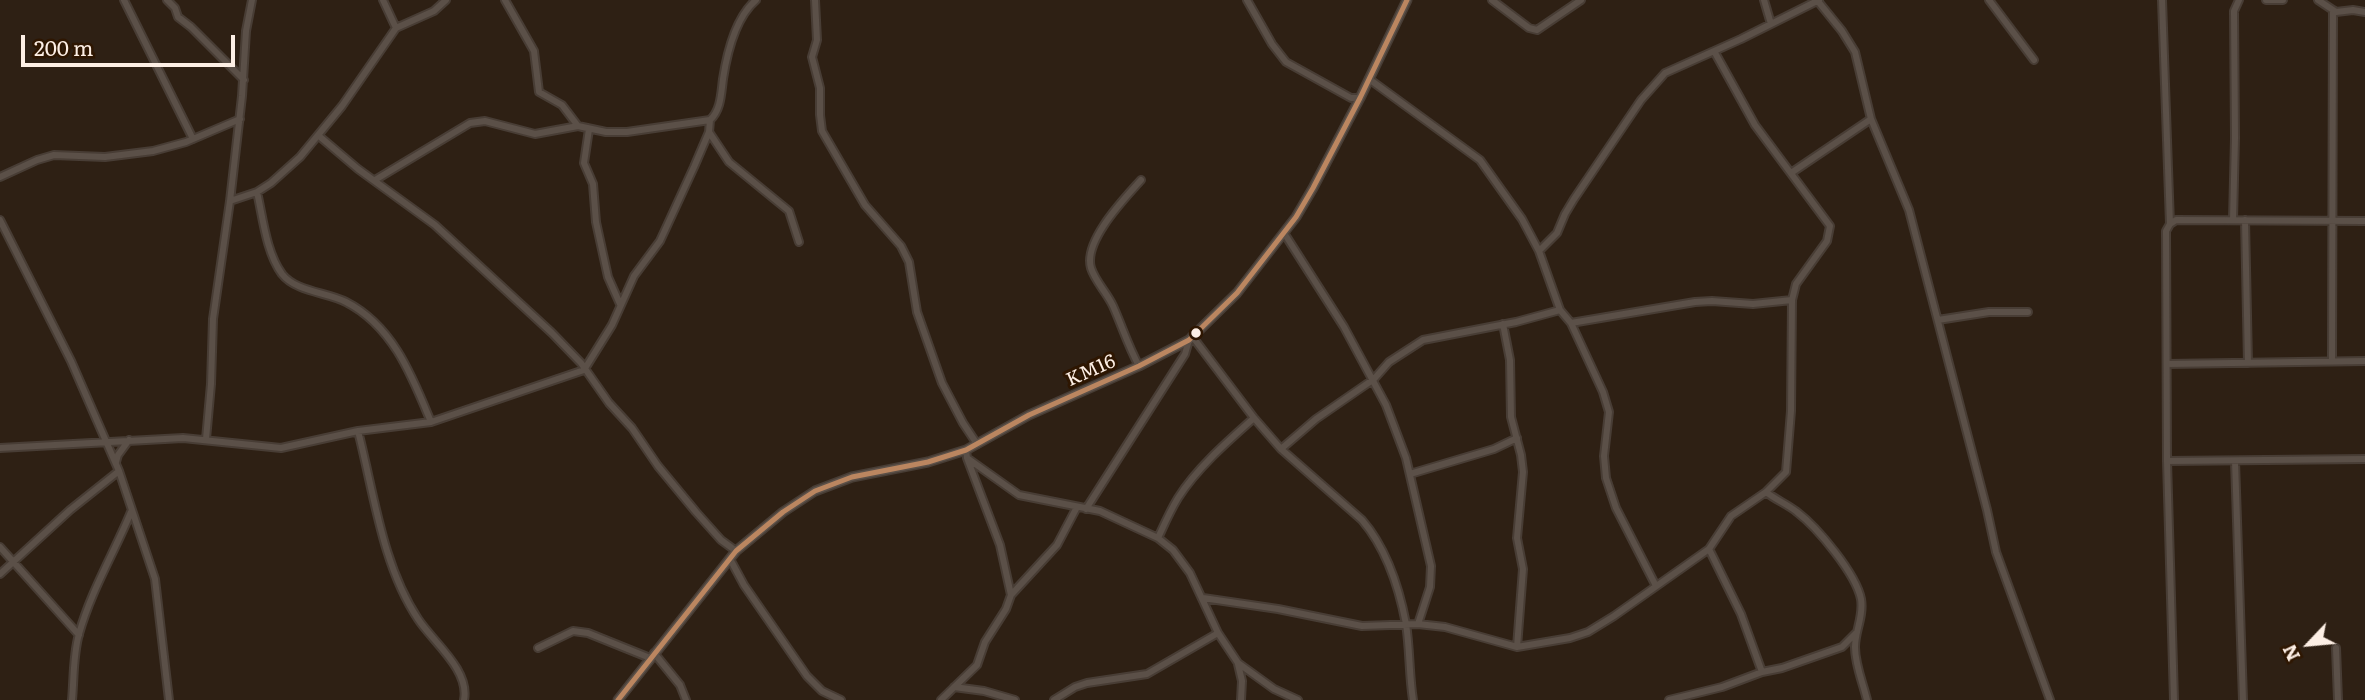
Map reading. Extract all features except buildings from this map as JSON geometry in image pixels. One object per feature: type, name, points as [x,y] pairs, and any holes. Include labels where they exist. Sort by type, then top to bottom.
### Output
[{"type":"street","points":[[124,0],[193,139]]},
{"type":"street","points":[[166,0],[178,17],[244,80]]},
{"type":"street","points":[[206,439],[213,319],[230,201],[244,80],[246,31],[252,0]]},
{"type":"street","points":[[383,0],[397,28]]},
{"type":"street","points":[[230,201],[257,192],[271,183],[319,136],[397,28],[425,16],[442,6],[446,0]]},
{"type":"street","points":[[505,0],[534,51],[539,92],[562,105],[578,126]]},
{"type":"street","points":[[0,448],[129,440],[206,439],[273,449],[358,431],[431,422],[584,370],[612,325],[634,276],[660,241],[709,132],[710,120],[718,108],[729,53],[742,16],[756,0]]},
{"type":"street","points":[[815,0],[817,40],[812,57],[820,88],[822,131],[865,205],[901,246],[909,262],[917,312],[942,383],[977,444]]},
{"type":"street","points":[[1247,0],[1272,44],[1286,62],[1351,98],[1360,99]]},
{"type":"street","name":"KM16","points":[[618,700],[736,551],[783,512],[815,491],[832,483],[967,454],[977,444],[1029,415],[1139,366],[1190,338],[1237,293],[1284,233],[1313,188],[1360,99],[1406,0]]},
{"type":"street","points":[[1492,0],[1529,28],[1537,30],[1581,0]]},
{"type":"street","points":[[1764,0],[1772,24]]},
{"type":"street","points":[[1539,251],[1557,233],[1574,199],[1641,100],[1658,80],[1672,68],[1772,24],[1818,0],[1855,52],[1871,119],[1909,210],[1996,552],[2050,700]]},
{"type":"street","points":[[1989,0],[2034,60]]},
{"type":"street","points":[[2162,0],[2170,224]]},
{"type":"street","points":[[2233,220],[2234,11],[2239,0]]},
{"type":"street","points":[[2266,0],[2283,0]]},
{"type":"street","points":[[2318,0],[2336,12],[2365,12]]},
{"type":"street","points":[[2332,361],[2333,10]]},
{"type":"street","points":[[1203,598],[1278,609],[1362,626],[1418,624],[1455,629],[1517,647],[1559,640],[1588,632],[1709,549],[1731,516],[1766,492],[1786,471],[1792,300],[1796,284],[1814,262],[1830,231],[1829,223],[1745,109],[1714,51]]},
{"type":"street","points":[[1369,79],[1480,160],[1508,197],[1539,251],[1560,310],[1571,323],[1603,392],[1609,412],[1604,456],[1606,478],[1611,495],[1656,586]]},
{"type":"street","points":[[0,177],[54,155],[105,157],[153,151],[193,139],[240,119]]},
{"type":"street","points":[[1791,173],[1871,119]]},
{"type":"street","points":[[375,180],[470,123],[485,121],[535,134],[578,126],[627,132],[710,120]]},
{"type":"street","points":[[589,129],[584,163],[593,184],[596,222],[608,277],[620,304]]},
{"type":"street","points":[[709,132],[729,162],[789,211],[799,242]]},
{"type":"street","points":[[319,136],[458,246],[552,334],[580,363],[681,494],[721,540],[736,551]]},
{"type":"street","points":[[1139,366],[1107,294],[1091,271],[1090,258],[1099,234],[1112,212],[1141,180]]},
{"type":"street","points":[[257,192],[275,261],[283,274],[299,285],[345,301],[366,314],[398,350],[411,372],[431,422]]},
{"type":"street","points":[[0,220],[71,361],[117,468],[155,579],[169,700]]},
{"type":"street","points":[[2174,700],[2167,461],[2166,231],[2176,220],[2365,221]]},
{"type":"street","points":[[2245,220],[2248,363]]},
{"type":"street","points":[[1284,233],[1374,379],[1400,439],[1431,566],[1430,587],[1418,624]]},
{"type":"street","points":[[1571,323],[1695,302],[1753,304],[1792,300]]},
{"type":"street","points":[[1281,449],[1316,419],[1374,379],[1390,362],[1423,340],[1560,310]]},
{"type":"street","points":[[1937,320],[1989,312],[2028,312]]},
{"type":"street","points":[[1503,324],[1510,360],[1511,417],[1521,454],[1523,488],[1517,538],[1523,569],[1517,647]]},
{"type":"street","points":[[1190,338],[1281,449],[1373,532],[1397,586],[1406,625],[1408,671],[1413,700]]},
{"type":"street","points":[[1086,509],[1185,354],[1190,338]]},
{"type":"street","points":[[2167,364],[2365,361]]},
{"type":"street","points":[[1158,538],[1186,486],[1254,418]]},
{"type":"street","points":[[358,431],[383,536],[406,600],[418,620],[453,663],[465,685],[464,700]]},
{"type":"street","points":[[1410,474],[1494,449],[1517,438]]},
{"type":"street","points":[[0,574],[117,468],[118,455],[129,440]]},
{"type":"street","points":[[967,454],[1019,495],[1100,511],[1158,538],[1173,550],[1185,565],[1218,633],[1238,663],[1274,690],[1298,700]]},
{"type":"street","points":[[967,454],[1000,545],[1011,595]]},
{"type":"street","points":[[2167,461],[2365,459]]},
{"type":"street","points":[[2236,461],[2243,700]]},
{"type":"street","points":[[1766,492],[1797,512],[1837,554],[1861,598],[1855,656],[1867,700]]},
{"type":"street","points":[[941,700],[976,665],[985,642],[1006,609],[1011,595],[1057,545],[1077,507]]},
{"type":"street","points":[[72,700],[79,635],[95,588],[131,512]]},
{"type":"street","points":[[0,547],[79,635]]},
{"type":"street","points":[[1709,549],[1741,614],[1762,672]]},
{"type":"street","points":[[730,559],[802,669],[822,691],[841,700]]},
{"type":"street","points":[[538,648],[573,631],[588,633],[652,655],[680,685],[686,700]]},
{"type":"street","points":[[1669,700],[1722,687],[1842,647],[1858,632]]},
{"type":"street","points":[[1054,700],[1087,683],[1147,674],[1218,633]]},
{"type":"street","points":[[2336,648],[2338,700]]},
{"type":"street","points":[[1238,663],[1242,681],[1241,700]]},
{"type":"street","points":[[954,687],[984,691],[1016,700]]},
{"type":"street","points":[[822,691],[822,700]]},
{"type":"street","points":[[983,700],[984,691]]},
{"type":"transit line","points":[[618,700],[736,551],[783,512],[815,491],[852,477],[928,462],[966,450],[1029,415],[1139,366],[1189,340],[1237,293],[1296,217],[1360,98],[1407,0]]}]
